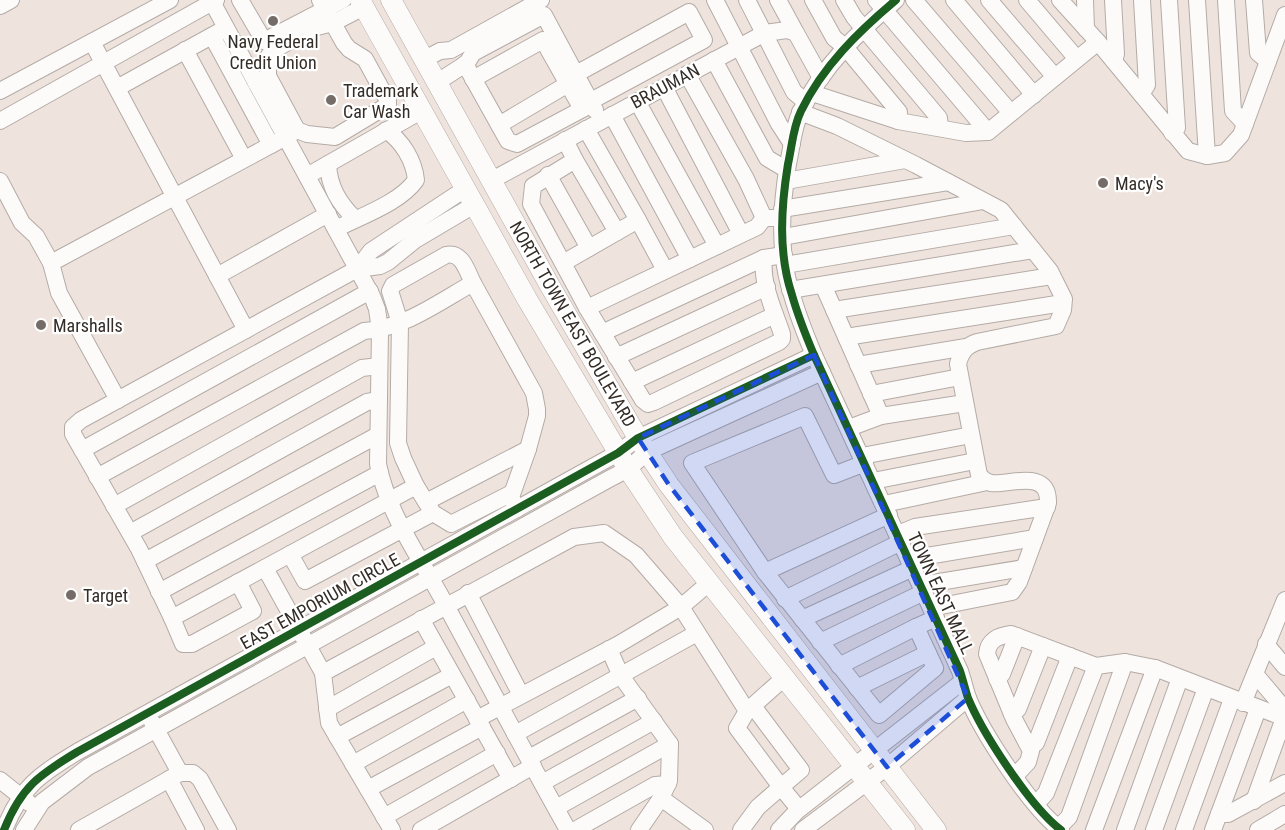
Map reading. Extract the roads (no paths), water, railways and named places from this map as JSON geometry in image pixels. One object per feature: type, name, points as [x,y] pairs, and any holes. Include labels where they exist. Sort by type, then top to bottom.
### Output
[{"type":"main road","name":"NORTH TOWN EAST BOULEVARD","points":[[391,0],[550,286],[669,485],[936,830]]},
{"type":"main road","name":"NORTH TOWN EAST BOULEVARD","points":[[362,4],[470,197],[623,461],[673,537],[905,830]]},
{"type":"main road","points":[[470,197],[492,180]]},
{"type":"street","points":[[0,6],[11,0]]},
{"type":"street","points":[[0,91],[170,0]]},
{"type":"street","points":[[240,0],[264,41],[344,0]]},
{"type":"street","points":[[423,60],[440,51],[451,50],[541,0]]},
{"type":"street","points":[[715,0],[779,124],[792,144]]},
{"type":"street","points":[[747,0],[794,92],[837,126],[1001,210],[1052,276],[1064,299],[1060,320],[1056,326],[977,342],[966,347],[858,365]]},
{"type":"street","points":[[778,0],[821,78]]},
{"type":"street","points":[[813,0],[834,38],[845,47],[899,112],[898,121]]},
{"type":"street","points":[[844,0],[854,17],[939,118],[940,128]]},
{"type":"street","points":[[914,0],[1011,113]]},
{"type":"street","points":[[954,0],[1034,94]]},
{"type":"street","points":[[989,0],[1055,77]]},
{"type":"street","points":[[1027,0],[1077,59]]},
{"type":"street","points":[[1060,0],[1098,42],[1188,151],[1207,156],[1225,153],[1241,135],[1285,15]]},
{"type":"street","points":[[1085,0],[1086,29]]},
{"type":"street","points":[[1113,0],[1116,54],[1114,61]]},
{"type":"street","points":[[1140,94],[1147,85],[1142,0]]},
{"type":"street","points":[[1169,0],[1177,128],[1172,133]]},
{"type":"street","points":[[1197,0],[1207,156]]},
{"type":"street","points":[[1226,0],[1233,111],[1245,124]]},
{"type":"street","points":[[1254,0],[1258,53],[1268,61]]},
{"type":"street","points":[[0,121],[213,1],[219,32],[285,137],[370,291],[377,309],[380,330],[378,435],[380,473],[387,500],[568,830]]},
{"type":"street","points":[[885,3],[988,132]]},
{"type":"street","name":"TOWN EAST MALL","points":[[885,3],[845,47],[821,78],[795,125],[782,214],[785,260],[790,290],[814,355],[986,731],[1015,776],[1059,829]]},
{"type":"street","points":[[262,80],[268,57],[272,51],[313,28],[326,11],[362,4]]},
{"type":"street","points":[[51,263],[285,137],[307,134],[335,137],[388,105],[365,59],[349,49],[326,11]]},
{"type":"street","points":[[499,125],[572,79],[688,12],[704,40],[518,144],[508,141],[499,125],[469,71],[472,53],[544,15],[572,79]]},
{"type":"street","name":"BRAUMAN","points":[[492,180],[765,33],[787,30],[796,33]]},
{"type":"street","points":[[219,32],[262,80],[285,137]]},
{"type":"street","points":[[117,88],[219,32]]},
{"type":"street","points":[[436,83],[543,40],[588,105],[607,118],[690,259]]},
{"type":"street","points":[[92,42],[246,330]]},
{"type":"street","points":[[806,102],[966,133],[988,132],[1098,42]]},
{"type":"street","points":[[185,50],[244,159]]},
{"type":"street","points":[[714,60],[767,158],[787,175],[905,160]]},
{"type":"street","points":[[687,75],[746,179],[764,219]]},
{"type":"street","points":[[664,87],[741,234]]},
{"type":"street","points":[[637,101],[717,246]]},
{"type":"street","points":[[307,176],[421,111]]},
{"type":"street","points":[[586,129],[665,270]]},
{"type":"street","points":[[336,229],[399,197],[416,180],[402,143],[386,130]]},
{"type":"street","points":[[566,140],[574,160],[617,232]]},
{"type":"street","points":[[574,160],[533,186],[531,204],[587,308],[643,400],[648,404],[782,339],[767,287],[764,258]]},
{"type":"street","points":[[332,161],[359,217]]},
{"type":"street","points":[[548,176],[589,248]]},
{"type":"street","points":[[0,181],[22,223],[36,236],[51,263],[59,293],[117,400]]},
{"type":"street","points":[[587,308],[758,227],[764,219],[948,182]]},
{"type":"street","points":[[238,582],[253,611],[192,644],[183,644],[145,561],[73,434],[73,427],[81,420],[357,269],[371,251],[470,197]]},
{"type":"street","points":[[783,237],[983,201]]},
{"type":"street","points":[[218,276],[327,214]]},
{"type":"street","points":[[563,263],[638,220]]},
{"type":"street","points":[[602,333],[764,258],[785,260],[1014,226]]},
{"type":"street","points":[[790,290],[1033,250]]},
{"type":"street","points":[[453,253],[458,256],[534,393],[537,417],[515,501],[451,524],[430,508],[416,486],[398,442],[400,323],[390,291],[393,285],[446,255],[453,253]]},
{"type":"street","points":[[834,310],[1052,276]]},
{"type":"street","points":[[97,477],[364,331],[380,330],[400,323],[473,283]]},
{"type":"street","points":[[823,285],[881,416]]},
{"type":"street","points":[[616,357],[767,287]]},
{"type":"street","points":[[82,450],[370,291]]},
{"type":"street","points":[[846,337],[1064,303]]},
{"type":"street","points":[[632,382],[776,315]]},
{"type":"street","points":[[966,347],[958,364],[960,377],[975,461],[979,476],[987,482]]},
{"type":"street","points":[[643,445],[814,355]]},
{"type":"street","points":[[114,506],[362,368],[380,366]]},
{"type":"street","points":[[643,445],[822,372]]},
{"type":"street","points":[[871,394],[960,377]]},
{"type":"street","points":[[130,533],[367,402],[379,400]]},
{"type":"street","points":[[849,428],[881,416],[965,403]]},
{"type":"street","points":[[916,627],[935,668],[879,715],[765,572],[692,463],[805,416],[834,475],[863,459],[971,435]]},
{"type":"street","points":[[145,561],[378,435]]},
{"type":"street","name":"EAST EMPORIUM CIRCLE","points":[[26,827],[42,802],[88,767],[431,579],[623,461],[643,445]]},
{"type":"street","points":[[290,554],[305,581],[403,529],[430,508],[528,449]]},
{"type":"street","name":"EAST EMPORIUM CIRCLE","points":[[4,830],[6,808],[21,796],[40,774],[422,561],[515,501],[623,461]]},
{"type":"street","points":[[873,481],[975,461]]},
{"type":"street","points":[[159,592],[380,473]]},
{"type":"street","points":[[765,572],[886,510],[987,482],[997,483],[1022,479],[1035,482],[1043,488],[1048,498],[1047,507],[1019,582],[1012,592],[928,601]]},
{"type":"street","points":[[172,618],[416,486]]},
{"type":"street","points":[[785,598],[899,538],[915,527],[1047,507]]},
{"type":"street","points":[[323,673],[574,537],[604,533],[636,555],[681,607],[750,709],[801,770],[758,807],[741,830]]},
{"type":"street","points":[[802,620],[911,563],[1035,538]]},
{"type":"street","points":[[265,568],[323,673],[329,723],[388,824],[496,753]]},
{"type":"street","points":[[820,642],[1024,568]]},
{"type":"street","points":[[368,789],[480,723],[521,694],[609,649],[681,607],[710,584]]},
{"type":"street","points":[[468,593],[521,694]]},
{"type":"street","points":[[1184,830],[1244,704],[1266,644],[1282,622],[1285,600]]},
{"type":"street","points":[[839,666],[916,627],[928,601]]},
{"type":"street","points":[[421,619],[511,779]]},
{"type":"street","points":[[515,734],[697,633]]},
{"type":"street","points":[[1031,747],[1012,714],[987,654],[987,647],[992,640],[1002,635],[1011,634],[1096,666],[1125,662],[1155,668],[1284,718]]},
{"type":"street","points":[[997,679],[1002,674],[1017,636]]},
{"type":"street","points":[[1266,644],[1285,667]]},
{"type":"street","points":[[1012,714],[1018,709],[1043,646]]},
{"type":"street","points":[[327,709],[436,647]]},
{"type":"street","points":[[609,649],[621,675],[670,744],[664,791],[639,830]]},
{"type":"street","points":[[857,688],[928,653]]},
{"type":"street","points":[[1015,776],[1028,762],[1031,747],[1036,743],[1070,656]]},
{"type":"street","points":[[1059,829],[1069,817],[1125,662]]},
{"type":"street","points":[[1036,804],[1046,793],[1096,666]]},
{"type":"street","points":[[1094,830],[1155,668]]},
{"type":"street","points":[[1254,801],[1284,718],[1282,706],[1255,674]]},
{"type":"street","points":[[337,737],[452,675]]},
{"type":"street","points":[[784,678],[750,709],[737,728],[799,809]]},
{"type":"street","points":[[1125,830],[1180,678]]},
{"type":"street","points":[[1154,830],[1206,688]]},
{"type":"street","points":[[779,830],[799,809],[874,750],[966,689]]},
{"type":"street","points":[[802,830],[887,767],[966,689]]},
{"type":"street","points":[[421,830],[511,779],[531,762],[638,698]]},
{"type":"street","points":[[353,764],[466,700]]},
{"type":"street","points":[[1216,822],[1244,704]]},
{"type":"street","points":[[147,713],[196,830]]},
{"type":"street","points":[[542,783],[654,721]]},
{"type":"street","points":[[556,808],[670,744]]},
{"type":"street","points":[[79,830],[174,776],[193,773],[200,779],[228,830]]},
{"type":"street","points":[[0,780],[37,809]]},
{"type":"street","points":[[1216,822],[1285,783]]},
{"type":"street","points":[[575,830],[655,785],[705,830]]},
{"type":"street","points":[[6,808],[26,827]]},
{"type":"street","points":[[1259,830],[1281,822]]},
{"type":"place","name":"Navy Federal Credit Union","points":[[273,21]]},
{"type":"place","name":"Trademark Car Wash","points":[[331,100]]},
{"type":"place","name":"Macy's","points":[[1103,183]]},
{"type":"place","name":"Marshalls","points":[[41,325]]},
{"type":"place","name":"Target","points":[[71,595]]}]
